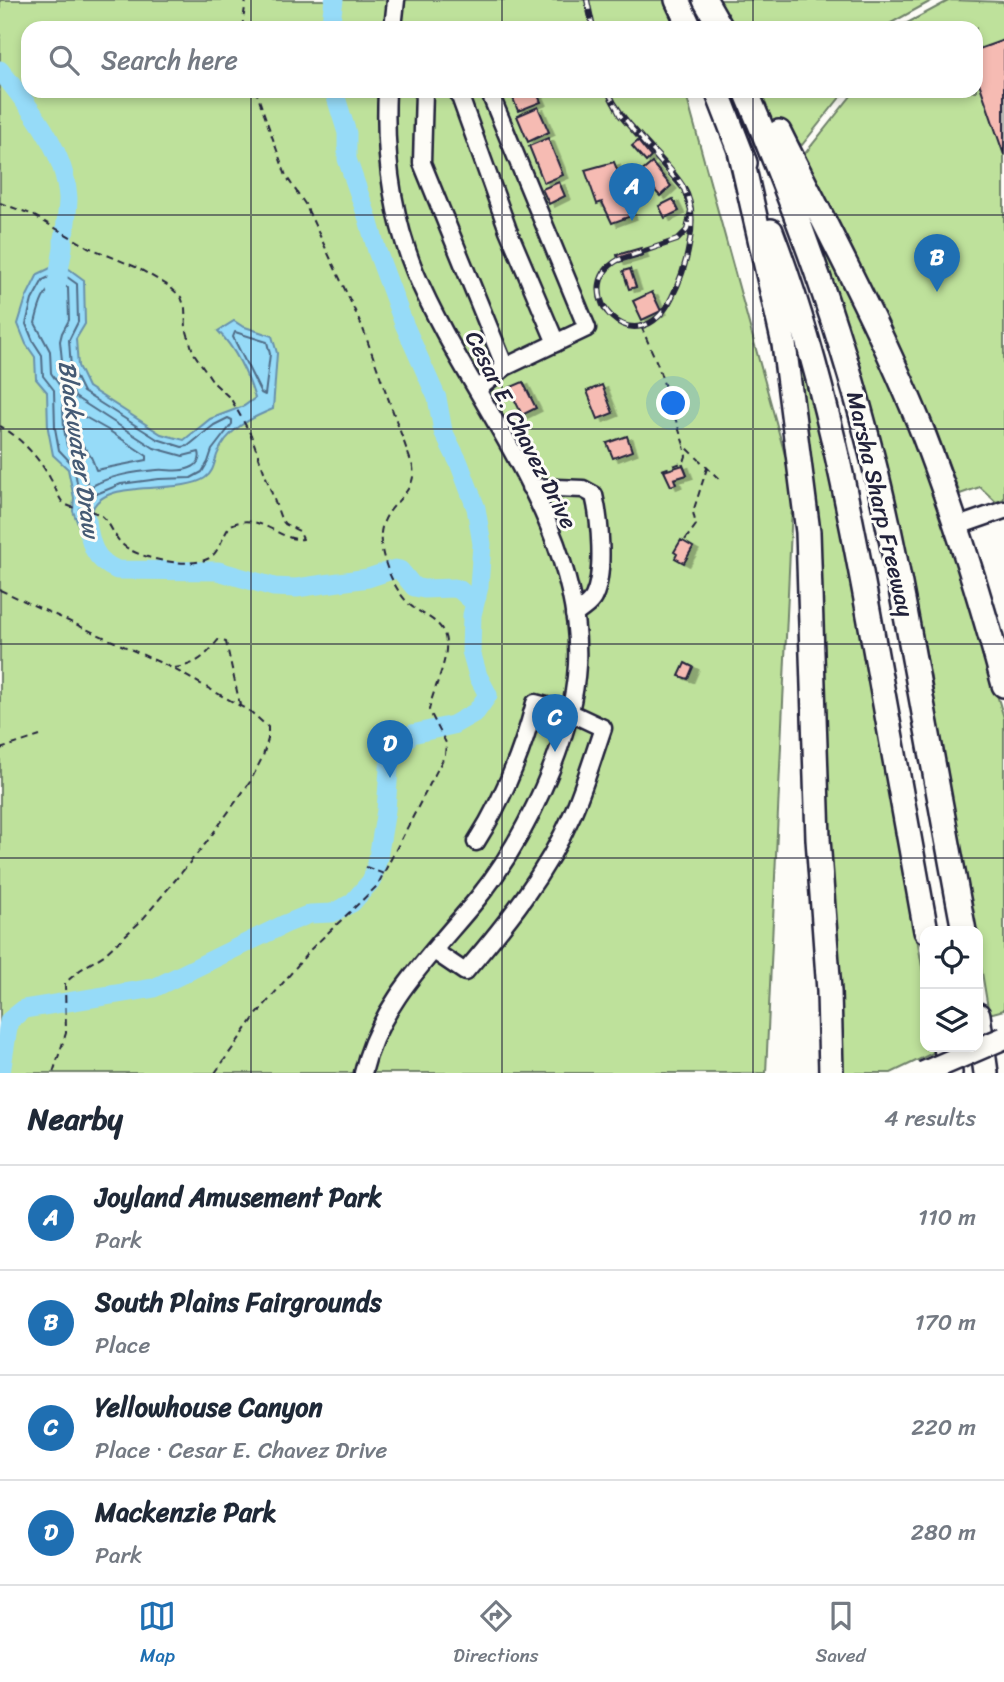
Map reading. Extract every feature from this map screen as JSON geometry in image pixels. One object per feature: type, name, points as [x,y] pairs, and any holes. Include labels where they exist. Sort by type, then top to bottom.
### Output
[{"type":"highway","points":[[677,0],[687,21]]},
{"type":"highway","points":[[720,98],[740,151],[784,344],[808,532],[818,839],[829,991],[831,1073]]},
{"type":"highway","name":"Marsha Sharp Freeway","points":[[749,98],[779,167],[815,263],[872,453],[893,546],[963,926]]},
{"type":"highway","points":[[761,98],[922,431],[958,526],[1004,685]]},
{"type":"highway","name":"Marsha Sharp Freeway","points":[[740,151],[793,295],[839,462],[925,926]]},
{"type":"highway","points":[[983,1051],[986,1073]]},
{"type":"highway","points":[[947,1052],[950,1073]]},
{"type":"main road","points":[[923,1073],[1004,1038]]},
{"type":"street","points":[[394,21],[396,0]]},
{"type":"street","name":"Cesar E. Chavez Drive","points":[[363,1073],[369,1048],[383,1020],[417,969],[481,894],[522,828],[551,769],[569,712],[577,666],[574,615],[560,559],[530,488],[427,296],[400,228],[385,144],[387,98]]},
{"type":"street","points":[[424,98],[422,163],[505,367]]},
{"type":"street","points":[[461,98],[508,230],[556,343]]},
{"type":"street","points":[[478,389],[505,367],[587,328],[492,98]]},
{"type":"street","points":[[530,488],[583,489],[594,495],[599,576],[594,598],[574,615]]},
{"type":"street","points":[[958,526],[1004,510]]},
{"type":"street","points":[[434,951],[465,972],[502,928],[531,889],[572,816],[603,728],[569,712],[535,703],[515,768],[476,842]]},
{"type":"path","points":[[243,21],[246,0]]},
{"type":"path","points":[[215,1073],[254,1018],[311,949],[373,891],[445,755],[446,746],[429,710],[446,649],[445,635],[435,620],[407,602],[394,582],[385,560],[381,535],[384,517],[409,488],[414,477],[413,467],[362,326],[305,204],[286,176],[258,98]]},
{"type":"path","points":[[0,203],[31,214],[88,247],[138,268],[176,292],[185,308],[186,328],[193,352],[214,383],[234,405],[246,426],[281,519],[289,527],[299,531],[303,539],[296,540],[270,527],[243,521],[231,525],[214,554],[205,559],[184,562],[151,559],[132,552],[121,543],[103,517],[71,507],[60,499],[48,474],[26,447],[16,436],[0,426]]},
{"type":"path","points":[[641,326],[657,363],[686,456],[684,462],[662,470]]},
{"type":"path","points":[[684,445],[720,480]]},
{"type":"path","points":[[685,540],[696,525],[693,512],[707,467]]},
{"type":"path","points":[[0,590],[172,668],[240,706],[266,724],[269,733],[263,756],[242,795],[142,920],[104,955],[65,983],[65,1042],[54,1073]]},
{"type":"path","points":[[172,668],[196,663],[218,640],[226,642],[240,706]]},
{"type":"path","points":[[0,749],[40,736]]},
{"type":"path","points":[[366,867],[384,874]]},
{"type":"green space","points":[[0,0],[933,0],[895,21],[21,21],[21,98],[687,98],[793,484],[766,1073],[0,1073]]},
{"type":"green space","points":[[950,0],[1004,2],[1004,499],[996,502],[980,487],[960,494],[936,430],[804,155],[849,98],[983,98],[983,21],[911,21]]},
{"type":"green space","points":[[723,98],[839,98],[802,145]]},
{"type":"green space","points":[[821,234],[903,411],[950,538],[1004,718],[1004,1010],[989,1014],[983,979],[983,926],[974,926],[912,579],[863,377],[817,235]]},
{"type":"green space","points":[[797,345],[836,503],[883,743],[920,955],[920,1052],[935,1052],[891,1073],[841,1073],[792,347]]},
{"type":"water","points":[[61,263],[84,280],[85,324],[76,339],[78,366],[88,387],[161,434],[184,440],[210,419],[244,406],[255,398],[240,362],[218,331],[234,321],[272,336],[277,353],[273,409],[248,421],[226,439],[208,476],[194,483],[128,490],[101,499],[92,512],[90,545],[85,542],[73,511],[74,498],[68,469],[53,455],[48,429],[47,392],[36,379],[35,357],[18,324],[26,298],[38,274]]},
{"type":"building","points":[[1004,40],[1004,155],[983,94],[983,48]]},
{"type":"building","points":[[513,98],[539,98],[541,102],[518,111]]},
{"type":"building","points":[[538,107],[549,132],[528,142],[517,116]]},
{"type":"building","points":[[548,138],[563,175],[544,183],[529,146]]},
{"type":"building","points":[[638,141],[651,157],[646,162],[632,146]]},
{"type":"building","points":[[614,162],[631,216],[612,223],[602,202],[597,204],[585,170]]},
{"type":"building","points":[[652,163],[671,186],[660,196],[650,185],[645,189],[642,185],[647,181],[640,173]]},
{"type":"building","points":[[559,182],[565,196],[549,204],[542,189]]},
{"type":"building","points":[[673,199],[679,211],[665,218],[659,206]]},
{"type":"building","points":[[641,248],[643,255],[619,262],[617,255]]},
{"type":"building","points":[[630,269],[636,287],[629,289],[623,271]]},
{"type":"building","points":[[652,292],[661,311],[642,320],[633,301]]},
{"type":"building","points":[[523,382],[536,408],[522,415],[509,388]]},
{"type":"building","points":[[602,385],[613,413],[598,419],[587,391]]},
{"type":"building","points":[[627,436],[632,451],[613,458],[607,443]]},
{"type":"building","points":[[683,465],[687,475],[674,479],[676,484],[671,486],[664,471]]},
{"type":"building","points":[[681,540],[693,547],[684,563],[675,558],[677,554],[674,552]]},
{"type":"building","points":[[685,663],[693,667],[688,679],[679,676]]},
{"type":"waterway","points":[[331,21],[334,0]]},
{"type":"waterway","name":"Blackwater Draw","points":[[0,70],[21,98]]},
{"type":"waterway","name":"Blackwater Draw","points":[[21,98],[44,130],[60,163],[68,198],[65,231]]},
{"type":"waterway","points":[[1,1073],[9,1021],[24,1009],[154,988],[285,924],[310,914],[332,913],[352,903],[372,880],[378,858],[386,810],[390,755],[412,734],[453,725],[476,712],[488,695],[478,676],[471,651],[472,615],[479,587],[482,544],[476,508],[459,463],[443,431],[437,398],[404,324],[377,251],[347,159],[347,133],[336,98]]},
{"type":"waterway","name":"Blackwater Draw","points":[[56,289],[63,237]]},
{"type":"waterway","name":"Blackwater Draw","points":[[87,520],[94,550],[103,561],[117,570],[218,571],[274,587],[296,588],[368,578],[395,569],[400,570],[414,587],[454,588],[470,599],[477,597]]},
{"type":"railway","points":[[587,0],[592,21]]},
{"type":"railway","points":[[612,98],[614,103]]},
{"type":"railway","points":[[614,103],[617,109]]},
{"type":"railway","points":[[617,109],[684,189],[690,208]]},
{"type":"railway","points":[[617,109],[669,167],[684,188],[690,208]]},
{"type":"railway","points":[[691,211],[690,242],[682,272],[672,297],[657,318],[641,326],[625,325],[612,317],[603,304],[599,289],[604,273],[618,260],[677,240],[687,230],[691,211]]},
{"type":"place","name":"Joyland Amusement Park","points":[[632,221]]},
{"type":"place","name":"South Plains Fairgrounds","points":[[937,292]]},
{"type":"place","name":"Yellowhouse Canyon","points":[[555,752]]},
{"type":"place","name":"Mackenzie Park","points":[[390,778]]}]
